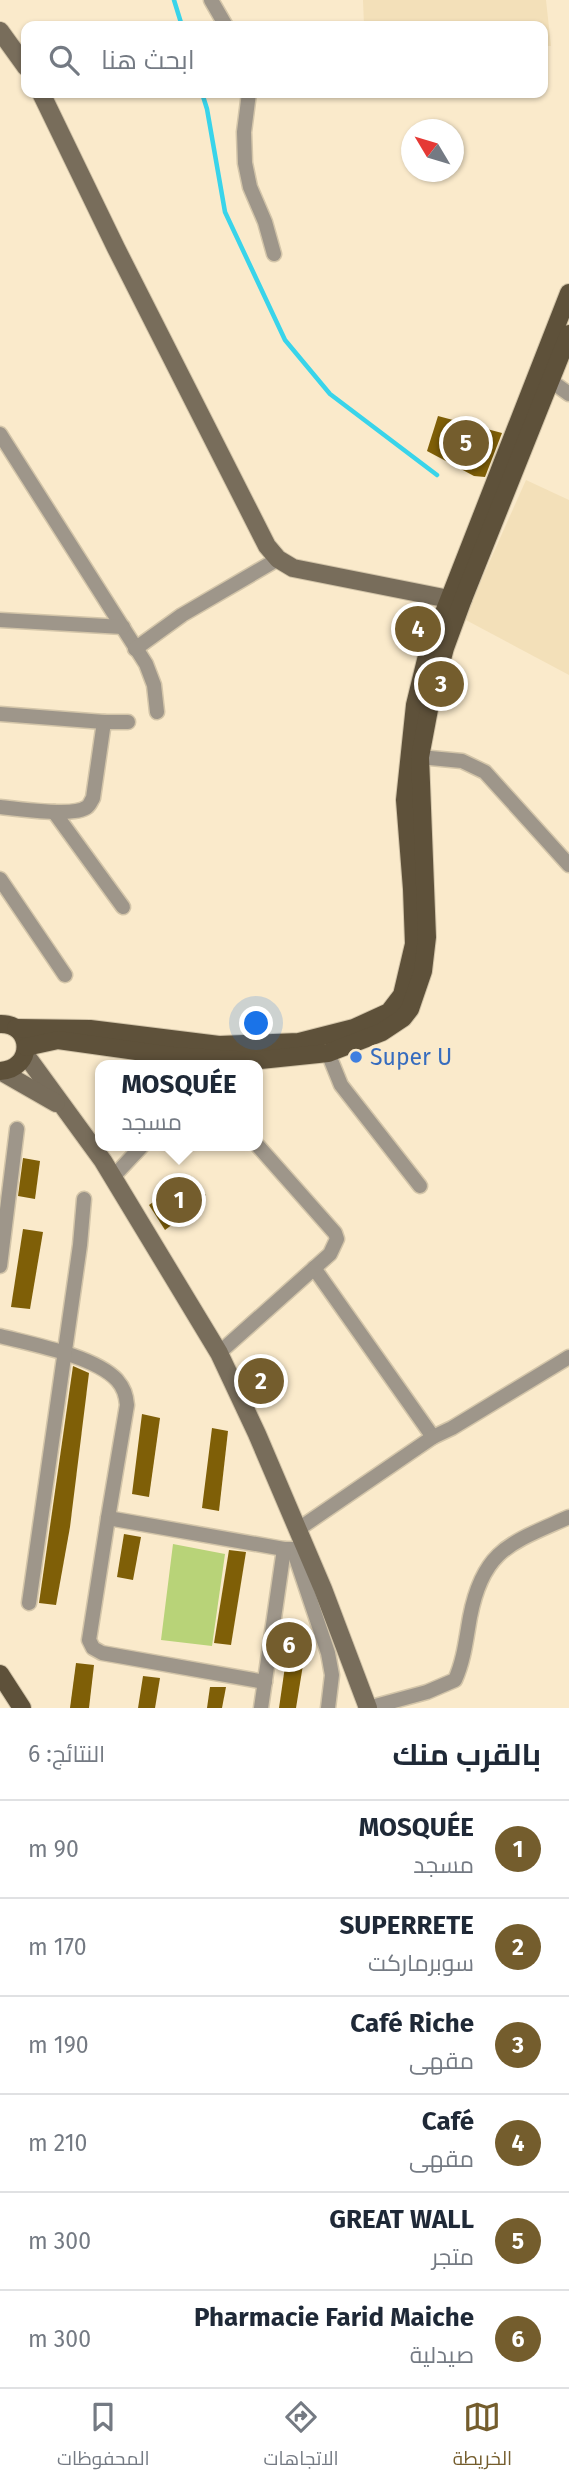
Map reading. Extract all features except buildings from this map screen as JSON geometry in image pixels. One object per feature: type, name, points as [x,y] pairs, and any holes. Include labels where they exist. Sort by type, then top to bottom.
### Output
[{"type":"main road","points":[[0,31],[21,60]]},
{"type":"main road","points":[[43,98],[253,523],[267,546],[278,559],[293,568],[456,599]]},
{"type":"main road","points":[[469,567],[569,293]]},
{"type":"main road","points":[[5,1022],[90,1029],[219,1045],[299,1042],[354,1028],[389,1012],[402,995],[414,944],[405,800],[415,705],[427,656],[456,599],[569,334]]},
{"type":"main road","points":[[262,1060],[328,1053],[382,1032],[403,1018],[410,1009],[423,971],[427,937],[420,757],[429,704],[456,599]]},
{"type":"main road","points":[[5,1022],[23,1036],[26,1051],[62,1107],[113,1177],[219,1353],[298,1530],[294,1549],[368,1708]]},
{"type":"main road","points":[[1,1072],[20,1063],[26,1051],[58,1040],[170,1060]]},
{"type":"main road","points":[[1,1072],[62,1107]]},
{"type":"main road","points":[[0,1674],[22,1708]]},
{"type":"street","points":[[211,0],[223,21]]},
{"type":"street","points":[[247,98],[244,132],[245,163],[250,187],[265,222],[274,254]]},
{"type":"street","points":[[551,381],[569,394]]},
{"type":"street","points":[[0,434],[146,664],[154,685],[157,712]]},
{"type":"street","points":[[135,649],[182,615],[278,559]]},
{"type":"street","points":[[0,620],[124,626]]},
{"type":"street","points":[[0,703],[24,716]]},
{"type":"street","points":[[0,713],[128,722]]},
{"type":"street","points":[[0,807],[54,812],[80,811],[88,806],[93,798],[104,722]]},
{"type":"street","points":[[420,757],[462,761],[485,772],[569,865]]},
{"type":"street","points":[[54,812],[123,906]]},
{"type":"street","points":[[0,879],[65,975]]},
{"type":"street","points":[[328,1053],[341,1085],[419,1186]]},
{"type":"street","points":[[0,1266],[17,1129]]},
{"type":"street","points":[[113,1177],[137,1151]]},
{"type":"street","points":[[219,1353],[334,1249],[337,1239],[335,1233],[262,1151]]},
{"type":"street","points":[[29,1603],[80,1245],[84,1199]]},
{"type":"street","points":[[314,1268],[433,1437]]},
{"type":"street","points":[[0,1336],[64,1353],[100,1368],[116,1379],[125,1393],[127,1405],[89,1640],[93,1648],[102,1653],[265,1682]]},
{"type":"street","points":[[298,1530],[433,1437],[569,1357]]},
{"type":"street","points":[[368,1708],[427,1692],[455,1680],[461,1665],[473,1604],[487,1567],[494,1557],[516,1541],[569,1517]]},
{"type":"street","points":[[108,1518],[294,1549]]},
{"type":"street","points":[[261,1708],[294,1549]]},
{"type":"street","points":[[294,1549],[328,1653],[332,1675],[328,1708]]},
{"type":"shaded area","points":[[363,0],[546,0],[551,46],[548,46],[548,21],[364,21]]},
{"type":"shaded area","points":[[526,480],[569,500],[569,675],[464,619]]},
{"type":"green space","points":[[173,1544],[225,1554],[212,1646],[161,1640]]},
{"type":"waterway","points":[[174,0],[180,21]]},
{"type":"waterway","points":[[204,98],[225,212],[285,340],[330,394],[437,475]]},
{"type":"place","name":"GREAT WALL","points":[[466,443]]},
{"type":"place","name":"Café","points":[[418,629]]},
{"type":"place","name":"Café Riche","points":[[441,684]]},
{"type":"place","name":"Super U","points":[[356,1057]]},
{"type":"place","name":"MOSQUÉE","points":[[179,1200]]},
{"type":"place","name":"SUPERRETE","points":[[261,1381]]},
{"type":"place","name":"Pharmacie Farid Maiche","points":[[289,1645]]}]
